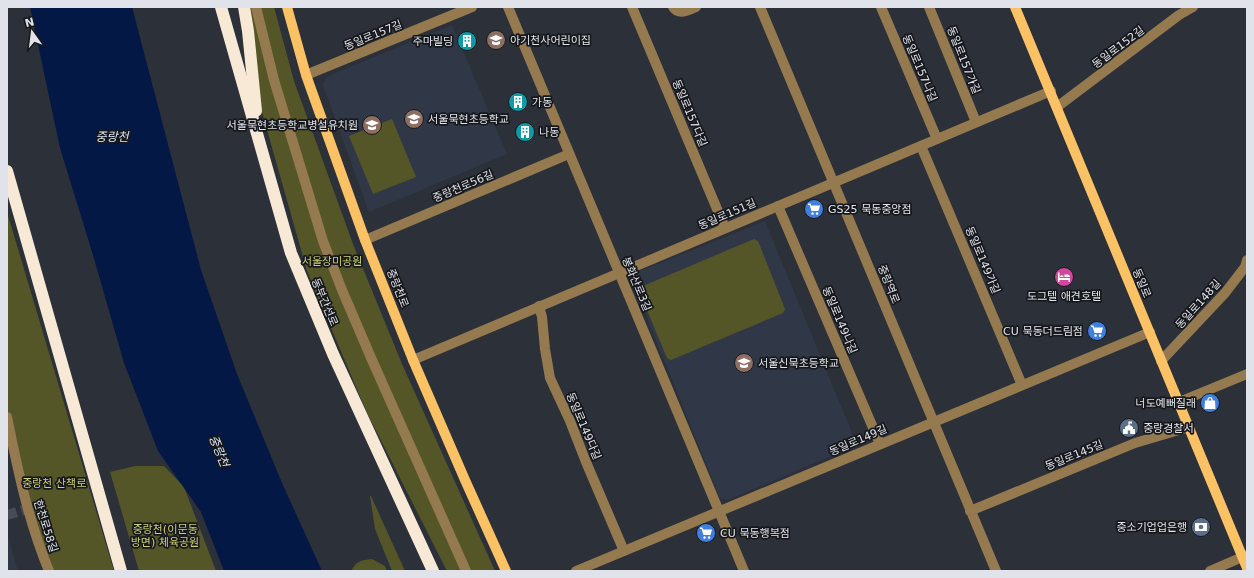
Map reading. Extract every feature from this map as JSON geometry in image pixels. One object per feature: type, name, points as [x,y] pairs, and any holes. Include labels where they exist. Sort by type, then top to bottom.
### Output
[{"type":"highway","name":"동부간선로","points":[[220,7],[290,253],[333,354],[433,571]]},
{"type":"highway","points":[[244,7],[248,31],[259,142]]},
{"type":"highway","points":[[7,171],[121,571]]},
{"type":"main road","name":"중랑천로","points":[[287,7],[306,75],[365,240],[413,360],[506,571]]},
{"type":"main road","name":"동일로","points":[[1015,7],[1058,107],[1189,427],[1245,556],[1247,568]]},
{"type":"street","points":[[256,7],[274,80],[323,241],[344,296],[466,571]]},
{"type":"street","name":"동일로157길","points":[[306,75],[472,7]]},
{"type":"street","name":"봉화산로3길","points":[[508,7],[744,571]]},
{"type":"street","name":"동일로157다길","points":[[632,7],[725,228]]},
{"type":"street","points":[[673,7],[681,12],[696,7]]},
{"type":"street","name":"중랑역로","points":[[760,7],[996,571]]},
{"type":"street","name":"동일로157나길","points":[[881,7],[936,139]]},
{"type":"street","name":"동일로157가길","points":[[929,7],[976,122]]},
{"type":"street","name":"동일로152길","points":[[1058,107],[1193,7]]},
{"type":"street","name":"동일로151길","points":[[413,360],[1051,91]]},
{"type":"street","name":"동일로149가길","points":[[921,146],[1022,385]]},
{"type":"street","name":"중랑천로56길","points":[[365,240],[569,154]]},
{"type":"street","name":"동일로149나길","points":[[778,206],[880,444]]},
{"type":"street","name":"동일로148길","points":[[1162,360],[1225,293],[1245,267],[1247,260]]},
{"type":"street","name":"동일로149다길","points":[[539,306],[542,317],[545,350],[550,378],[624,551]]},
{"type":"street","name":"동일로149길","points":[[576,571],[1150,332]]},
{"type":"street","points":[[1179,402],[1247,374]]},
{"type":"street","name":"한천로58길","points":[[7,417],[27,509],[49,571]]},
{"type":"street","name":"동일로145길","points":[[970,511],[1135,443],[1189,427]]},
{"type":"street","points":[[1210,571],[1245,556]]},
{"type":"shaded area","name":"서울묵현초등학교","points":[[452,25],[507,154],[369,212],[323,85],[326,77]]},
{"type":"shaded area","name":"서울신묵초등학교","points":[[765,221],[857,445],[728,500],[720,498],[632,281],[633,274]]},
{"type":"shaded area","points":[[7,533],[18,571],[7,571]]},
{"type":"green space","name":"서울장미공원","points":[[247,7],[274,7],[294,81],[353,244],[402,364],[495,571],[447,571],[367,413],[307,271],[260,105]]},
{"type":"green space","points":[[392,119],[416,177],[373,194],[349,136]]},
{"type":"green space","name":"중랑천 산책로","points":[[7,212],[114,571],[52,571],[22,491],[7,420]]},
{"type":"green space","points":[[754,239],[758,241],[785,309],[783,313],[671,360],[667,358],[639,291],[643,286]]},
{"type":"green space","name":"중랑천(이문동 방면) 체육공원","points":[[135,466],[164,466],[184,487],[216,571],[139,571],[110,472]]},
{"type":"green space","points":[[370,496],[405,571],[392,571],[375,529]]},
{"type":"green space","points":[[372,559],[385,566],[387,571],[351,571],[355,565],[360,562]]},
{"type":"water","name":"중랑천","points":[[30,7],[132,7],[201,270],[237,374],[282,483],[322,571],[224,571],[201,512],[158,451],[124,363],[60,148]]},
{"type":"tunnel","points":[[7,515],[27,509]]},
{"type":"place","name":"아기천사어린이집","points":[[496,40]]},
{"type":"place","name":"주마빌딩","points":[[467,41]]},
{"type":"place","name":"가동","points":[[518,102]]},
{"type":"place","name":"서울묵현초등학교","points":[[414,119]]},
{"type":"place","name":"서울묵현초등학교병설유치원","points":[[372,125]]},
{"type":"place","name":"나동","points":[[525,132]]},
{"type":"place","name":"GS25 묵동중앙점","points":[[814,209]]},
{"type":"place","name":"도그텔 애견호텔","points":[[1064,277]]},
{"type":"place","name":"CU 묵동더드림점","points":[[1097,331]]},
{"type":"place","name":"서울신묵초등학교","points":[[744,363]]},
{"type":"place","name":"너도예뻐질래","points":[[1210,403]]},
{"type":"place","name":"중랑경찰서","points":[[1129,428]]},
{"type":"place","name":"중소기업업은행","points":[[1201,527]]},
{"type":"place","name":"CU 묵동행복점","points":[[706,533]]}]
